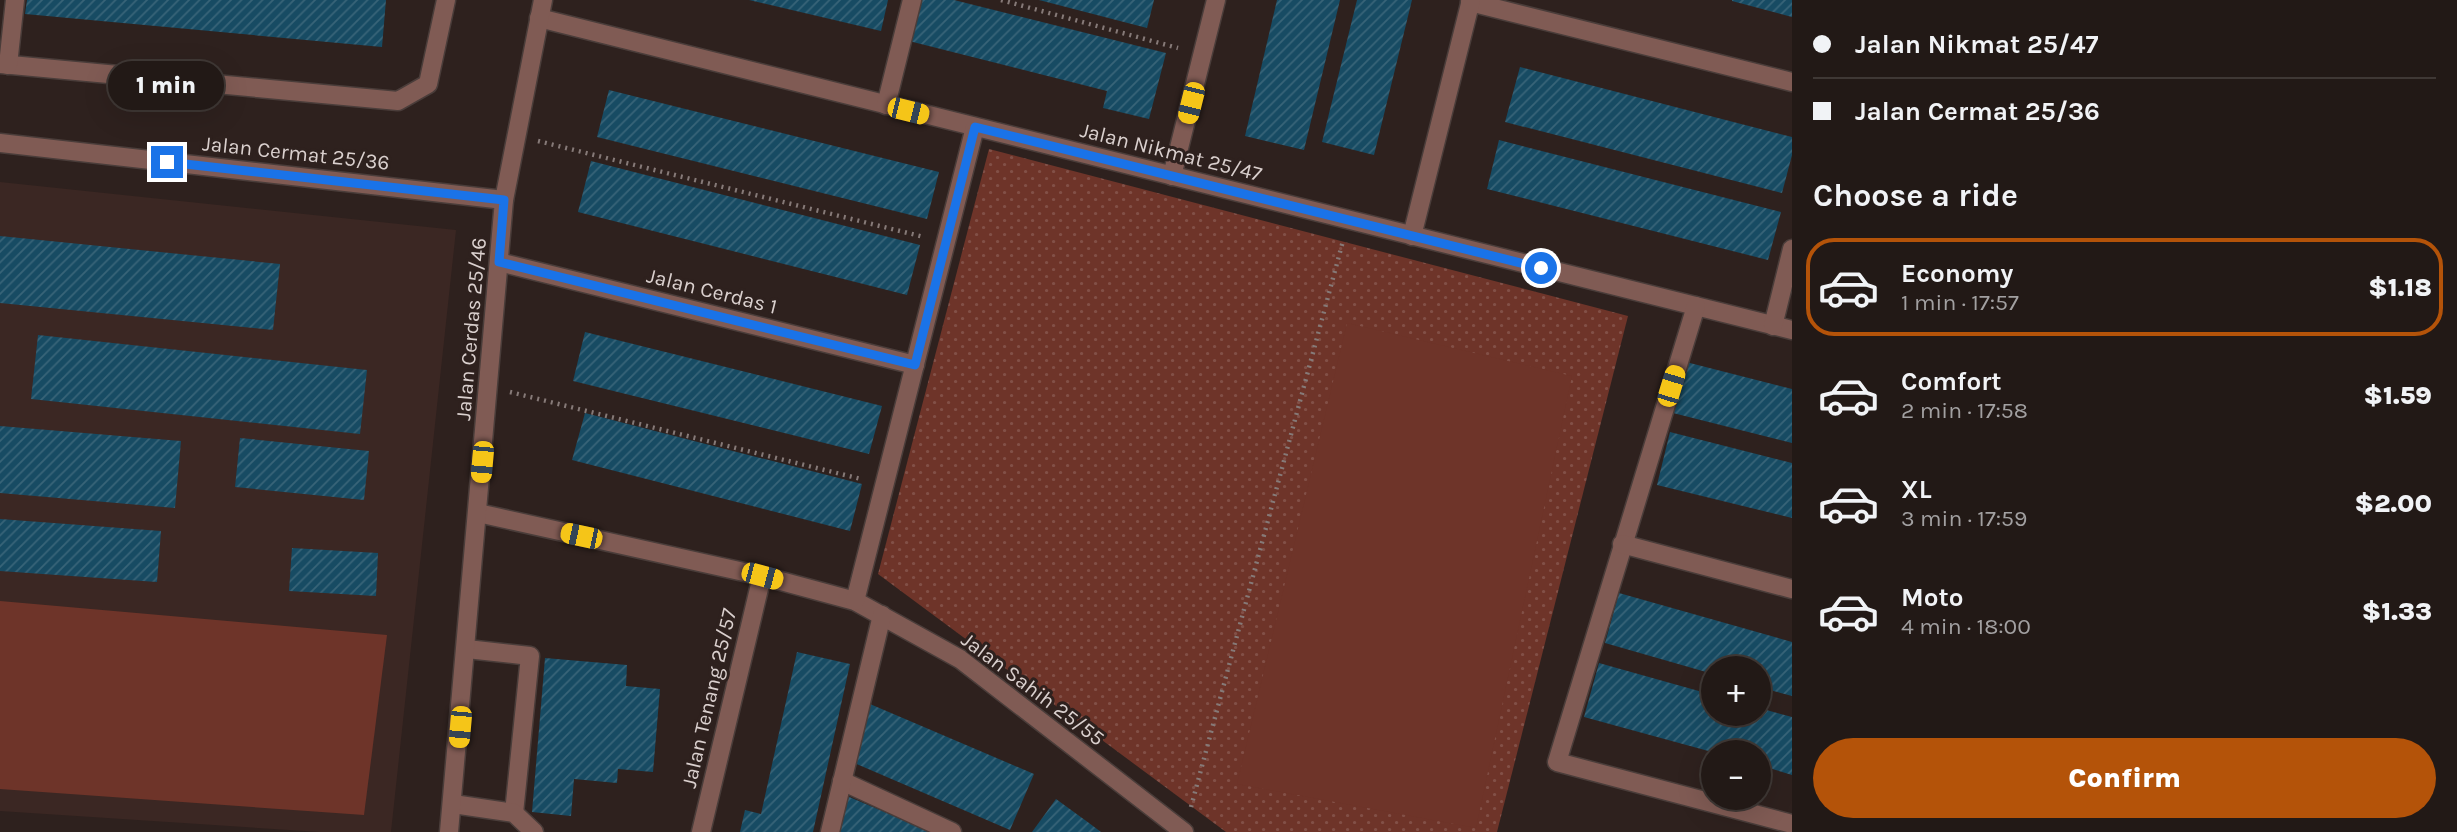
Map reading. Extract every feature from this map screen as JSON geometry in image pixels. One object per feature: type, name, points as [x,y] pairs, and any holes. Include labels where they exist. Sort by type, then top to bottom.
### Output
[{"type":"street","points":[[15,0],[4,65],[398,101],[428,84],[446,0]]},
{"type":"street","points":[[886,105],[912,0]]},
{"type":"street","points":[[1172,176],[1216,0]]},
{"type":"street","points":[[1412,236],[1471,1],[1792,82]]},
{"type":"street","name":"Jalan Nikmat 25/47","points":[[541,9],[886,105],[1792,330]]},
{"type":"street","name":"Jalan Cerdas 25/46","points":[[449,832],[504,200],[541,9]]},
{"type":"street","points":[[855,601],[975,127]]},
{"type":"street","name":"Jalan Cermat 25/36","points":[[0,143],[504,200]]},
{"type":"street","points":[[1773,326],[1792,249]]},
{"type":"street","name":"Jalan Cerdas 1","points":[[499,262],[915,365]]},
{"type":"street","points":[[1696,306],[1557,762],[1792,824]]},
{"type":"street","name":"Jalan Sahih 25/55","points":[[478,513],[762,576],[855,601],[960,659],[1184,832]]},
{"type":"street","points":[[1622,544],[1792,589]]},
{"type":"street","name":"Jalan Tenang 25/57","points":[[701,832],[762,576]]},
{"type":"street","points":[[830,832],[882,615]]},
{"type":"street","points":[[467,649],[530,656],[514,813]]},
{"type":"street","points":[[842,781],[952,832]]},
{"type":"street","points":[[453,804],[514,813],[534,832]]},
{"type":"path","points":[[1001,0],[1203,55]]},
{"type":"path","points":[[517,135],[946,243]]},
{"type":"path","points":[[1184,832],[1349,220]]},
{"type":"path","points":[[489,387],[885,485]]},
{"type":"shaded area","points":[[989,149],[1628,316],[1497,832],[1226,832],[878,574]]},
{"type":"shaded area","points":[[0,182],[456,230],[391,832],[320,832],[0,811]]},
{"type":"shaded area","points":[[1347,323],[1572,376],[1476,828],[1237,784]]},
{"type":"shaded area","points":[[0,601],[387,635],[364,815],[0,789]]},
{"type":"building","points":[[27,0],[386,0],[382,47],[25,14]]},
{"type":"building","points":[[749,0],[888,0],[881,31]]},
{"type":"building","points":[[919,0],[954,0],[1166,53],[1149,119],[1103,108],[1107,91],[909,41]]},
{"type":"building","points":[[1039,0],[1154,0],[1147,28]]},
{"type":"building","points":[[1277,0],[1340,0],[1304,150],[1245,136]]},
{"type":"building","points":[[1357,0],[1412,0],[1374,155],[1322,142]]},
{"type":"building","points":[[1792,0],[1792,17],[1732,1]]},
{"type":"building","points":[[1520,67],[1792,137],[1792,155],[1782,193],[1505,122]]},
{"type":"building","points":[[609,90],[939,172],[927,219],[597,137]]},
{"type":"building","points":[[1499,140],[1781,212],[1768,260],[1487,189]]},
{"type":"building","points":[[591,161],[920,245],[907,295],[578,212]]},
{"type":"building","points":[[0,236],[280,264],[273,330],[0,303]]},
{"type":"building","points":[[585,332],[882,406],[869,454],[573,381]]},
{"type":"building","points":[[38,335],[367,370],[360,434],[31,399]]},
{"type":"building","points":[[1686,362],[1792,389],[1792,443],[1673,413]]},
{"type":"building","points":[[585,413],[862,484],[850,531],[572,460]]},
{"type":"building","points":[[0,426],[181,441],[175,508],[0,493]]},
{"type":"building","points":[[1670,432],[1792,463],[1792,518],[1657,485]]},
{"type":"building","points":[[240,438],[369,451],[364,500],[235,487]]},
{"type":"building","points":[[0,519],[161,531],[157,582],[0,571]]},
{"type":"building","points":[[292,548],[378,553],[376,596],[289,591]]},
{"type":"building","points":[[1619,593],[1792,642],[1792,696],[1771,690],[1771,656],[1701,656],[1701,671],[1605,643]]},
{"type":"building","points":[[797,652],[850,664],[813,832],[740,832],[745,810],[761,814]]},
{"type":"building","points":[[545,658],[627,665],[626,686],[660,689],[653,772],[618,769],[617,783],[574,779],[571,816],[532,812]]},
{"type":"building","points":[[1599,663],[1701,692],[1701,726],[1771,726],[1771,711],[1792,717],[1792,775],[1771,769],[1771,740],[1701,740],[1701,749],[1584,717]]},
{"type":"building","points":[[870,704],[1034,774],[1010,830],[845,759]]},
{"type":"building","points":[[847,796],[932,832],[831,832]]},
{"type":"building","points":[[1056,799],[1089,823],[1101,832],[1032,832]]},
{"type":"route","points":[[167,162],[504,200],[499,262],[915,365],[975,127],[1541,268]]}]
